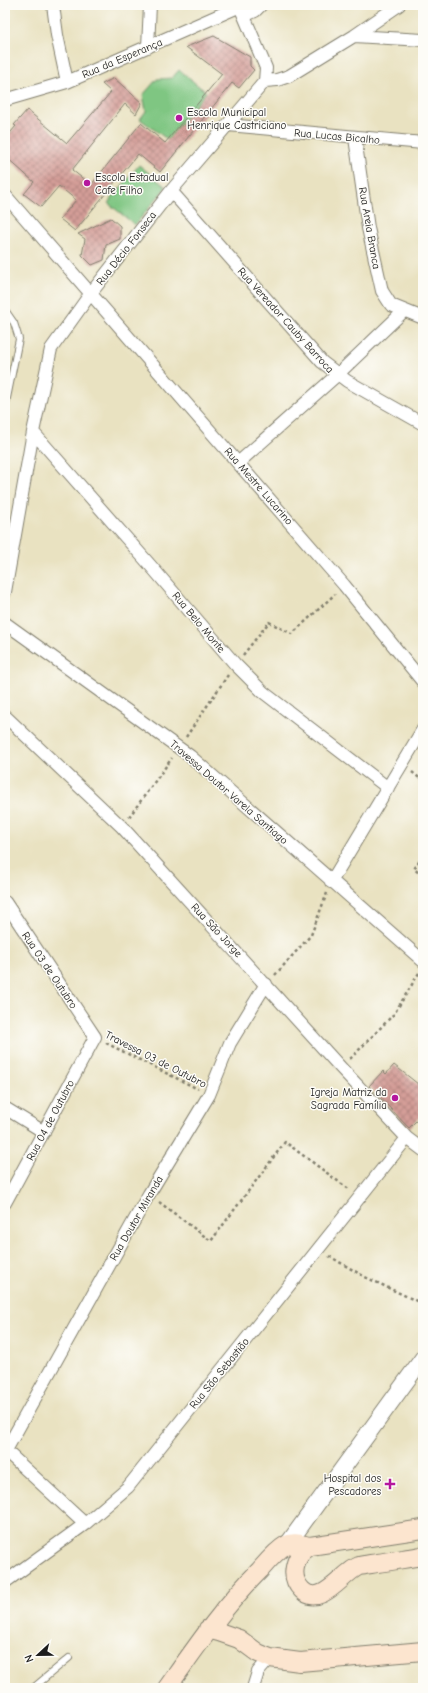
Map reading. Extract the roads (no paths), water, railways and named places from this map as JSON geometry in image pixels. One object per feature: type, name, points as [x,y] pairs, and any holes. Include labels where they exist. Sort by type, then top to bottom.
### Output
[{"type":"main road","points":[[167,1688],[208,1629],[236,1594],[287,1545],[294,1543],[310,1546],[423,1529]]},
{"type":"main road","points":[[310,1546],[297,1557],[295,1574],[298,1586],[305,1593],[315,1595],[328,1591],[358,1566],[423,1556]]},
{"type":"main road","points":[[208,1629],[234,1637],[258,1653],[270,1658],[300,1662],[423,1651]]},
{"type":"street","points":[[53,5],[57,35],[67,82]]},
{"type":"street","points":[[148,47],[150,5]]},
{"type":"street","name":"Rua da Esperança","points":[[5,100],[67,82],[148,47],[240,12],[255,11],[261,5]]},
{"type":"street","points":[[240,12],[266,68],[265,81],[277,80],[288,76],[354,36],[399,5]]},
{"type":"street","points":[[354,36],[423,40]]},
{"type":"street","name":"Rua Décio Fonseca","points":[[5,592],[32,432],[51,349],[91,293],[171,191],[265,81]]},
{"type":"street","name":"Rua Lucas Bicalho","points":[[228,125],[355,138],[423,143]]},
{"type":"street","name":"Rua Areia Branca","points":[[355,138],[368,228],[382,291],[391,305],[402,310]]},
{"type":"street","name":"Rua Vereador Cauby Barroca","points":[[171,191],[322,362],[337,375],[423,424]]},
{"type":"street","name":"Rua Mestre Lucarino","points":[[5,195],[344,585],[423,682]]},
{"type":"street","points":[[238,463],[337,375],[402,310],[423,318]]},
{"type":"street","name":"Rua Belo Monte","points":[[32,432],[150,565],[235,664],[262,692],[388,788]]},
{"type":"street","name":"Travessa Doutor Varela Santiago","points":[[5,623],[179,748],[423,961]]},
{"type":"street","name":"Rua São Jorge","points":[[5,716],[122,827],[341,1068],[407,1138],[423,1150]]},
{"type":"street","points":[[331,882],[423,729]]},
{"type":"street","name":"Rua 03 de Outubro","points":[[5,902],[95,1037]]},
{"type":"street","name":"Rua Doutor Miranda","points":[[5,1452],[149,1194],[209,1095],[230,1043],[266,984]]},
{"type":"street","name":"Rua 04 de Outubro","points":[[5,1203],[95,1037]]},
{"type":"street","points":[[5,1108],[44,1132]]},
{"type":"street","name":"Rua São Sebastião","points":[[5,1582],[85,1524],[128,1487],[407,1138]]},
{"type":"street","points":[[287,1545],[423,1358]]},
{"type":"street","points":[[5,1452],[85,1524]]},
{"type":"street","points":[[253,1688],[258,1672],[270,1658]]},
{"type":"lane","points":[[5,310],[14,323],[19,339],[5,408]]},
{"type":"lane","points":[[33,1688],[69,1658]]},
{"type":"place","name":"Escola Municipal Henrique Castriciano","points":[[179,118]]},
{"type":"place","name":"Escola Estadual Cafe Filho","points":[[87,183]]},
{"type":"place","name":"Igreja Matriz da Sagrada Família","points":[[395,1098]]},
{"type":"place","name":"Hospital dos Pescadores","points":[[390,1484]]}]
